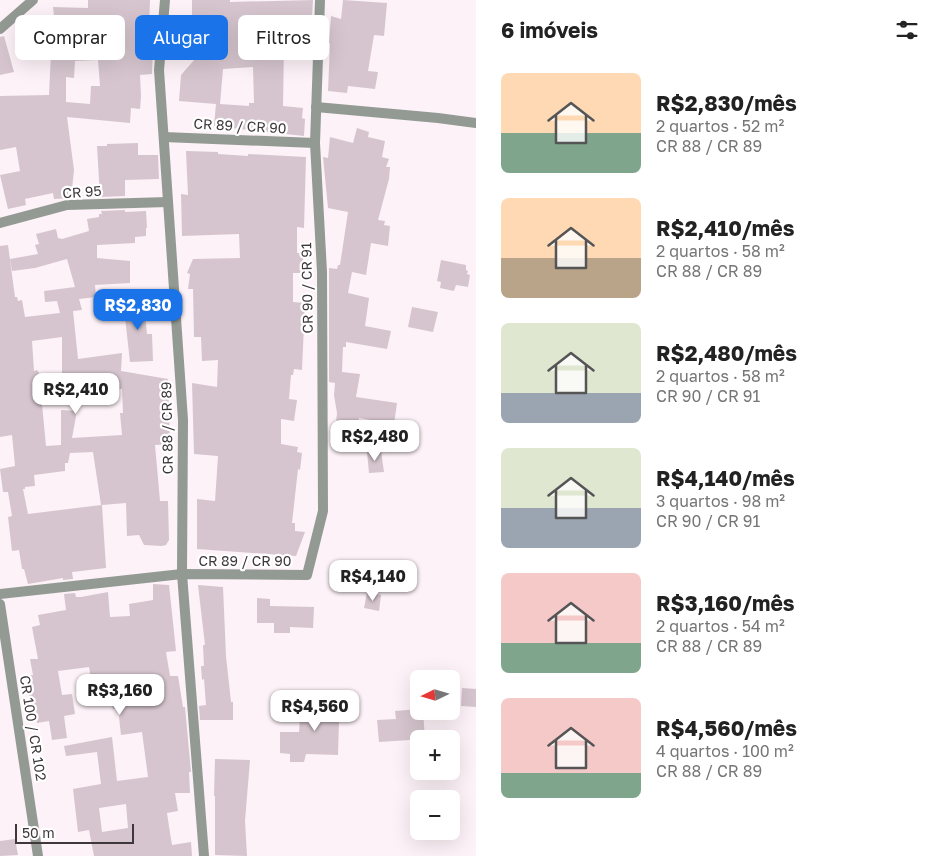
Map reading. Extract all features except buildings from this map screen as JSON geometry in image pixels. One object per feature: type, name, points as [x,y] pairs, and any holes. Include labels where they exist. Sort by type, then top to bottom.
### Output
[{"type":"street","points":[[0,29],[32,0]]},
{"type":"street","name":"CR 88 / CR 89","points":[[165,0],[159,70],[183,420],[182,574],[204,856]]},
{"type":"street","name":"CR 90 / CR 91","points":[[307,575],[323,511],[322,272],[314,144],[320,0]]},
{"type":"street","points":[[316,107],[438,118],[476,124]]},
{"type":"street","name":"CR 89 / CR 90","points":[[164,137],[314,144]]},
{"type":"street","name":"CR 95","points":[[0,223],[67,205],[168,202]]},
{"type":"street","name":"CR 89 / CR 90","points":[[0,594],[182,574],[307,575]]},
{"type":"street","name":"CR 100 / CR 102","points":[[0,604],[38,856]]}]
